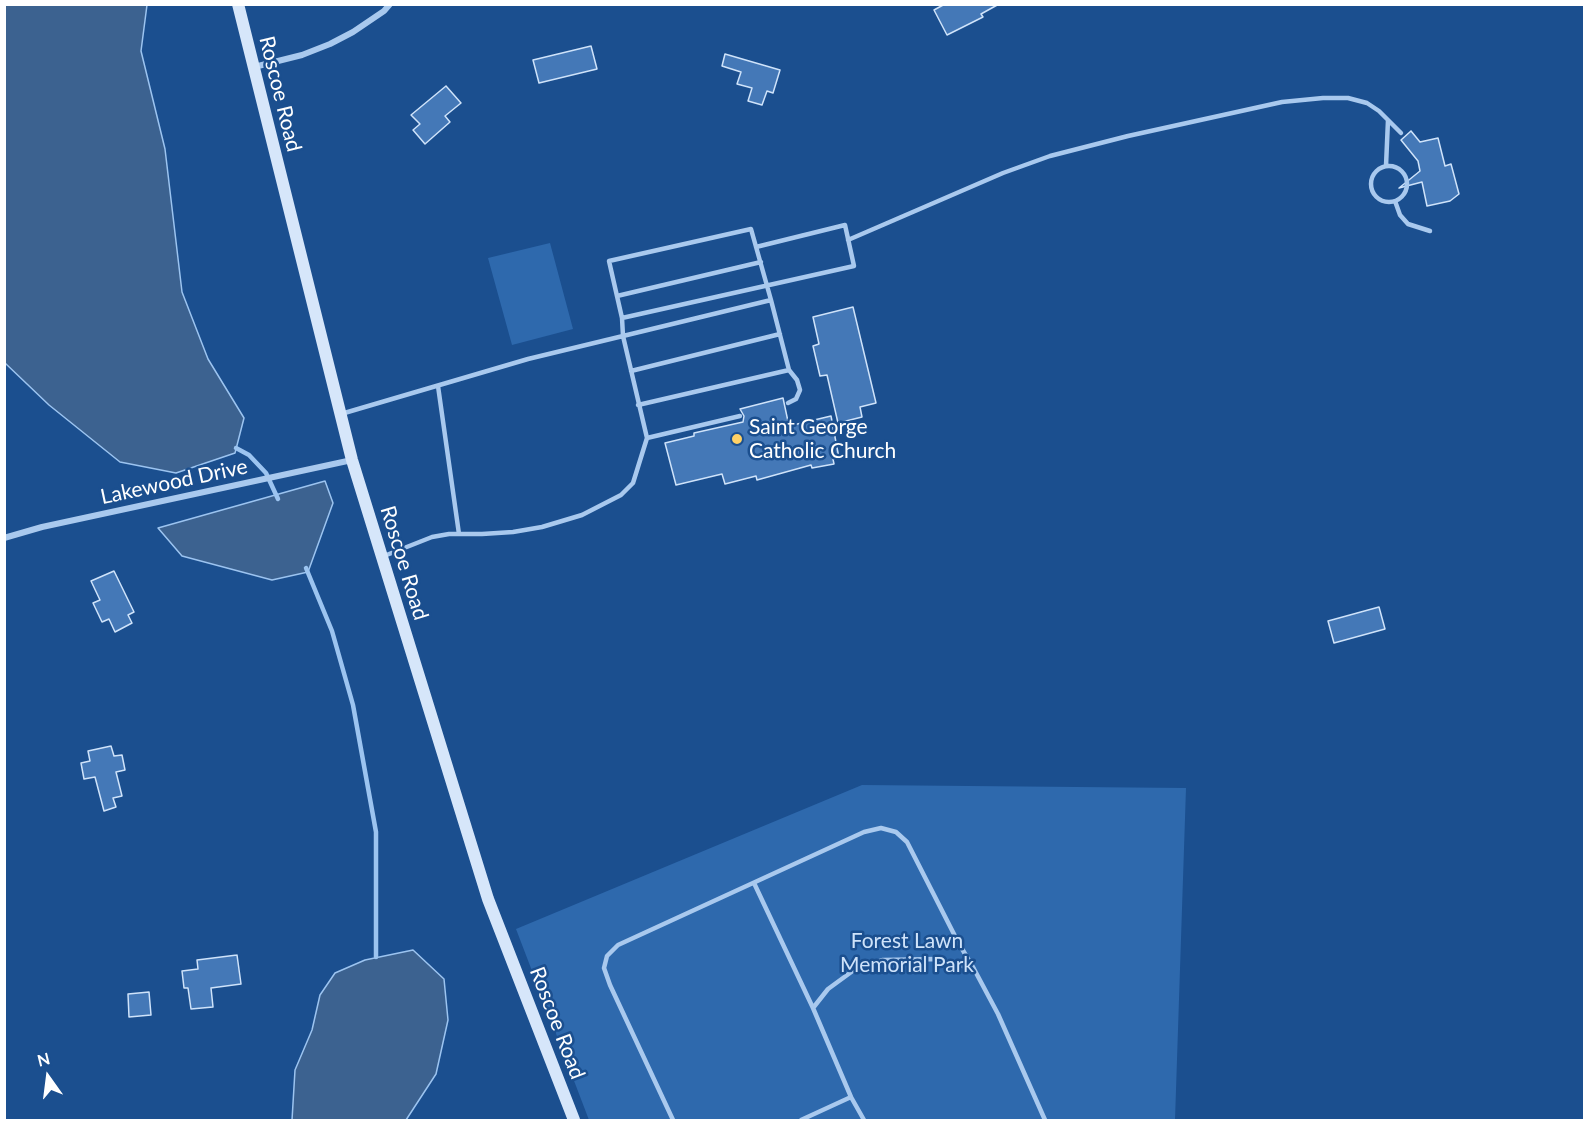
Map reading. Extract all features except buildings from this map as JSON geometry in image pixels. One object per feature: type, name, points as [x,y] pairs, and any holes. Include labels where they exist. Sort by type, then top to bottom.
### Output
[{"type":"main road","name":"Roscoe Road","points":[[238,4],[351,460],[488,899],[574,1120]]},
{"type":"street","points":[[254,68],[302,55],[330,44],[384,11],[390,4]]},
{"type":"street","name":"Lakewood Drive","points":[[4,538],[42,527],[351,460]]},
{"type":"lane","points":[[848,240],[1003,173],[1050,156],[1282,102],[1348,98],[1367,103],[1379,111],[1401,133]]},
{"type":"lane","points":[[1386,166],[1388,120]]},
{"type":"lane","points":[[1386,166],[1398,168],[1406,177],[1406,189],[1395,201],[1389,202],[1378,198],[1371,189],[1372,177],[1380,168],[1386,166]]},
{"type":"lane","points":[[1395,201],[1400,215],[1408,224],[1430,231]]},
{"type":"lane","points":[[622,318],[855,266],[845,225],[756,247]]},
{"type":"lane","points":[[382,557],[432,537],[449,534],[513,532],[542,527],[582,515],[621,495],[633,483],[647,438],[623,336],[622,318],[609,261],[752,229],[789,370],[797,380],[800,390],[796,399],[788,404]]},
{"type":"lane","points":[[617,296],[761,262]]},
{"type":"lane","points":[[340,415],[528,359],[771,300]]},
{"type":"lane","points":[[631,371],[780,334]]},
{"type":"lane","points":[[638,405],[789,370]]},
{"type":"lane","points":[[438,386],[459,534]]},
{"type":"lane","points":[[647,438],[740,416]]},
{"type":"lane","points":[[673,1120],[610,985],[604,968],[607,956],[618,945],[864,832],[880,828],[896,832],[907,842],[998,1014],[1045,1120]]},
{"type":"lane","points":[[753,883],[813,1008],[851,1097],[864,1120]]},
{"type":"lane","points":[[813,1008],[828,989],[854,970],[883,960],[936,959],[974,969]]},
{"type":"lane","points":[[801,1120],[851,1097]]},
{"type":"green space","points":[[550,243],[573,329],[512,345],[488,258]]},
{"type":"green space","name":"Forest Lawn Memorial Park","points":[[862,785],[1186,788],[1175,1120],[589,1120],[516,929]]},
{"type":"shaded area","points":[[4,5],[147,5],[141,51],[165,149],[182,292],[208,359],[244,418],[235,453],[176,473],[120,462],[49,405],[5,363]]},
{"type":"shaded area","points":[[325,481],[333,503],[308,572],[272,580],[182,556],[158,528]]},
{"type":"shaded area","points":[[413,950],[444,979],[448,1020],[436,1074],[406,1120],[292,1120],[295,1070],[312,1030],[320,995],[335,973],[365,960]]},
{"type":"waterway","points":[[236,448],[249,455],[266,473],[278,499]]},
{"type":"waterway","points":[[306,568],[332,631],[353,705],[376,832],[376,957]]},
{"type":"place","name":"Saint George Catholic Church","points":[[737,439]]}]
